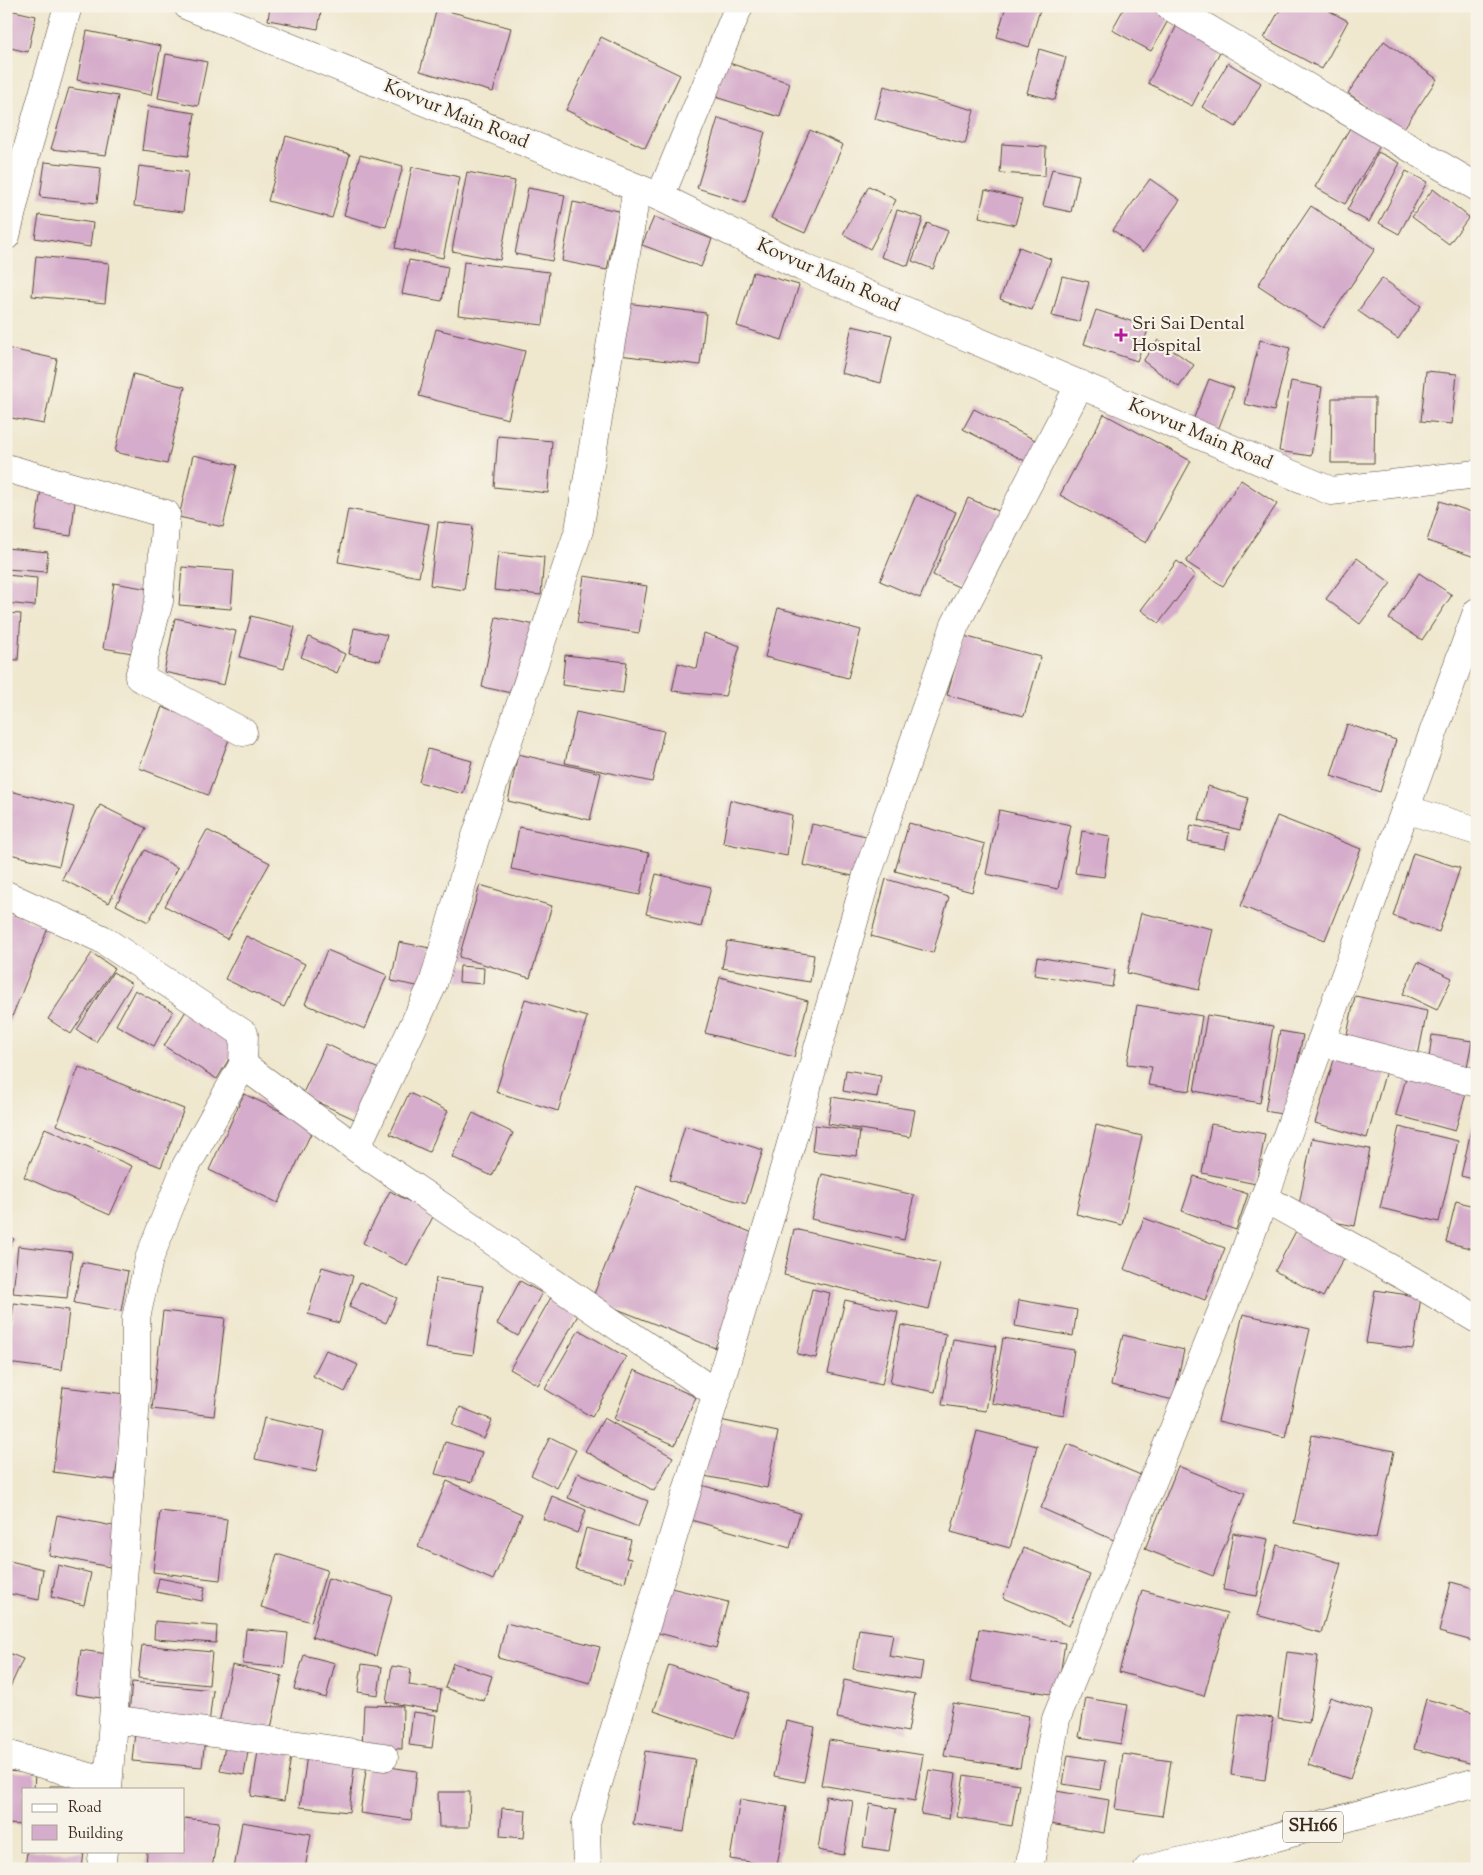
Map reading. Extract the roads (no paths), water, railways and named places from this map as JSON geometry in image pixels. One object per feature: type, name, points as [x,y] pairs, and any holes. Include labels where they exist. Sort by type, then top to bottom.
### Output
[{"type":"street","points":[[6,236],[26,154],[68,6]]},
{"type":"street","name":"Kovvur Main Road","points":[[188,6],[649,192],[802,267],[1331,491],[1477,474]]},
{"type":"street","points":[[356,1148],[433,984],[474,842],[580,530],[649,192],[739,6]]},
{"type":"street","points":[[1169,6],[1477,187]]},
{"type":"street","points":[[587,1869],[586,1823],[770,1218],[867,875],[955,625],[1080,384]]},
{"type":"street","points":[[6,468],[166,514],[159,601],[139,677],[244,732]]},
{"type":"street","points":[[1029,1869],[1056,1719],[1236,1276],[1477,612]]},
{"type":"street","points":[[1405,809],[1477,832]]},
{"type":"street","points":[[6,895],[102,940],[244,1034],[243,1065],[186,1166],[149,1259],[136,1318],[136,1399],[108,1785],[6,1754]]},
{"type":"street","points":[[1321,1042],[1477,1083]]},
{"type":"street","points":[[243,1065],[356,1148],[717,1394]]},
{"type":"street","points":[[1264,1198],[1414,1281],[1477,1319]]},
{"type":"street","points":[[113,1719],[384,1757]]},
{"type":"street","name":"SH166","points":[[1148,1869],[1230,1850],[1477,1782]]},
{"type":"street","points":[[101,1869],[103,1852]]},
{"type":"place","name":"Sri Sai Dental Hospital","points":[[1121,335]]}]
